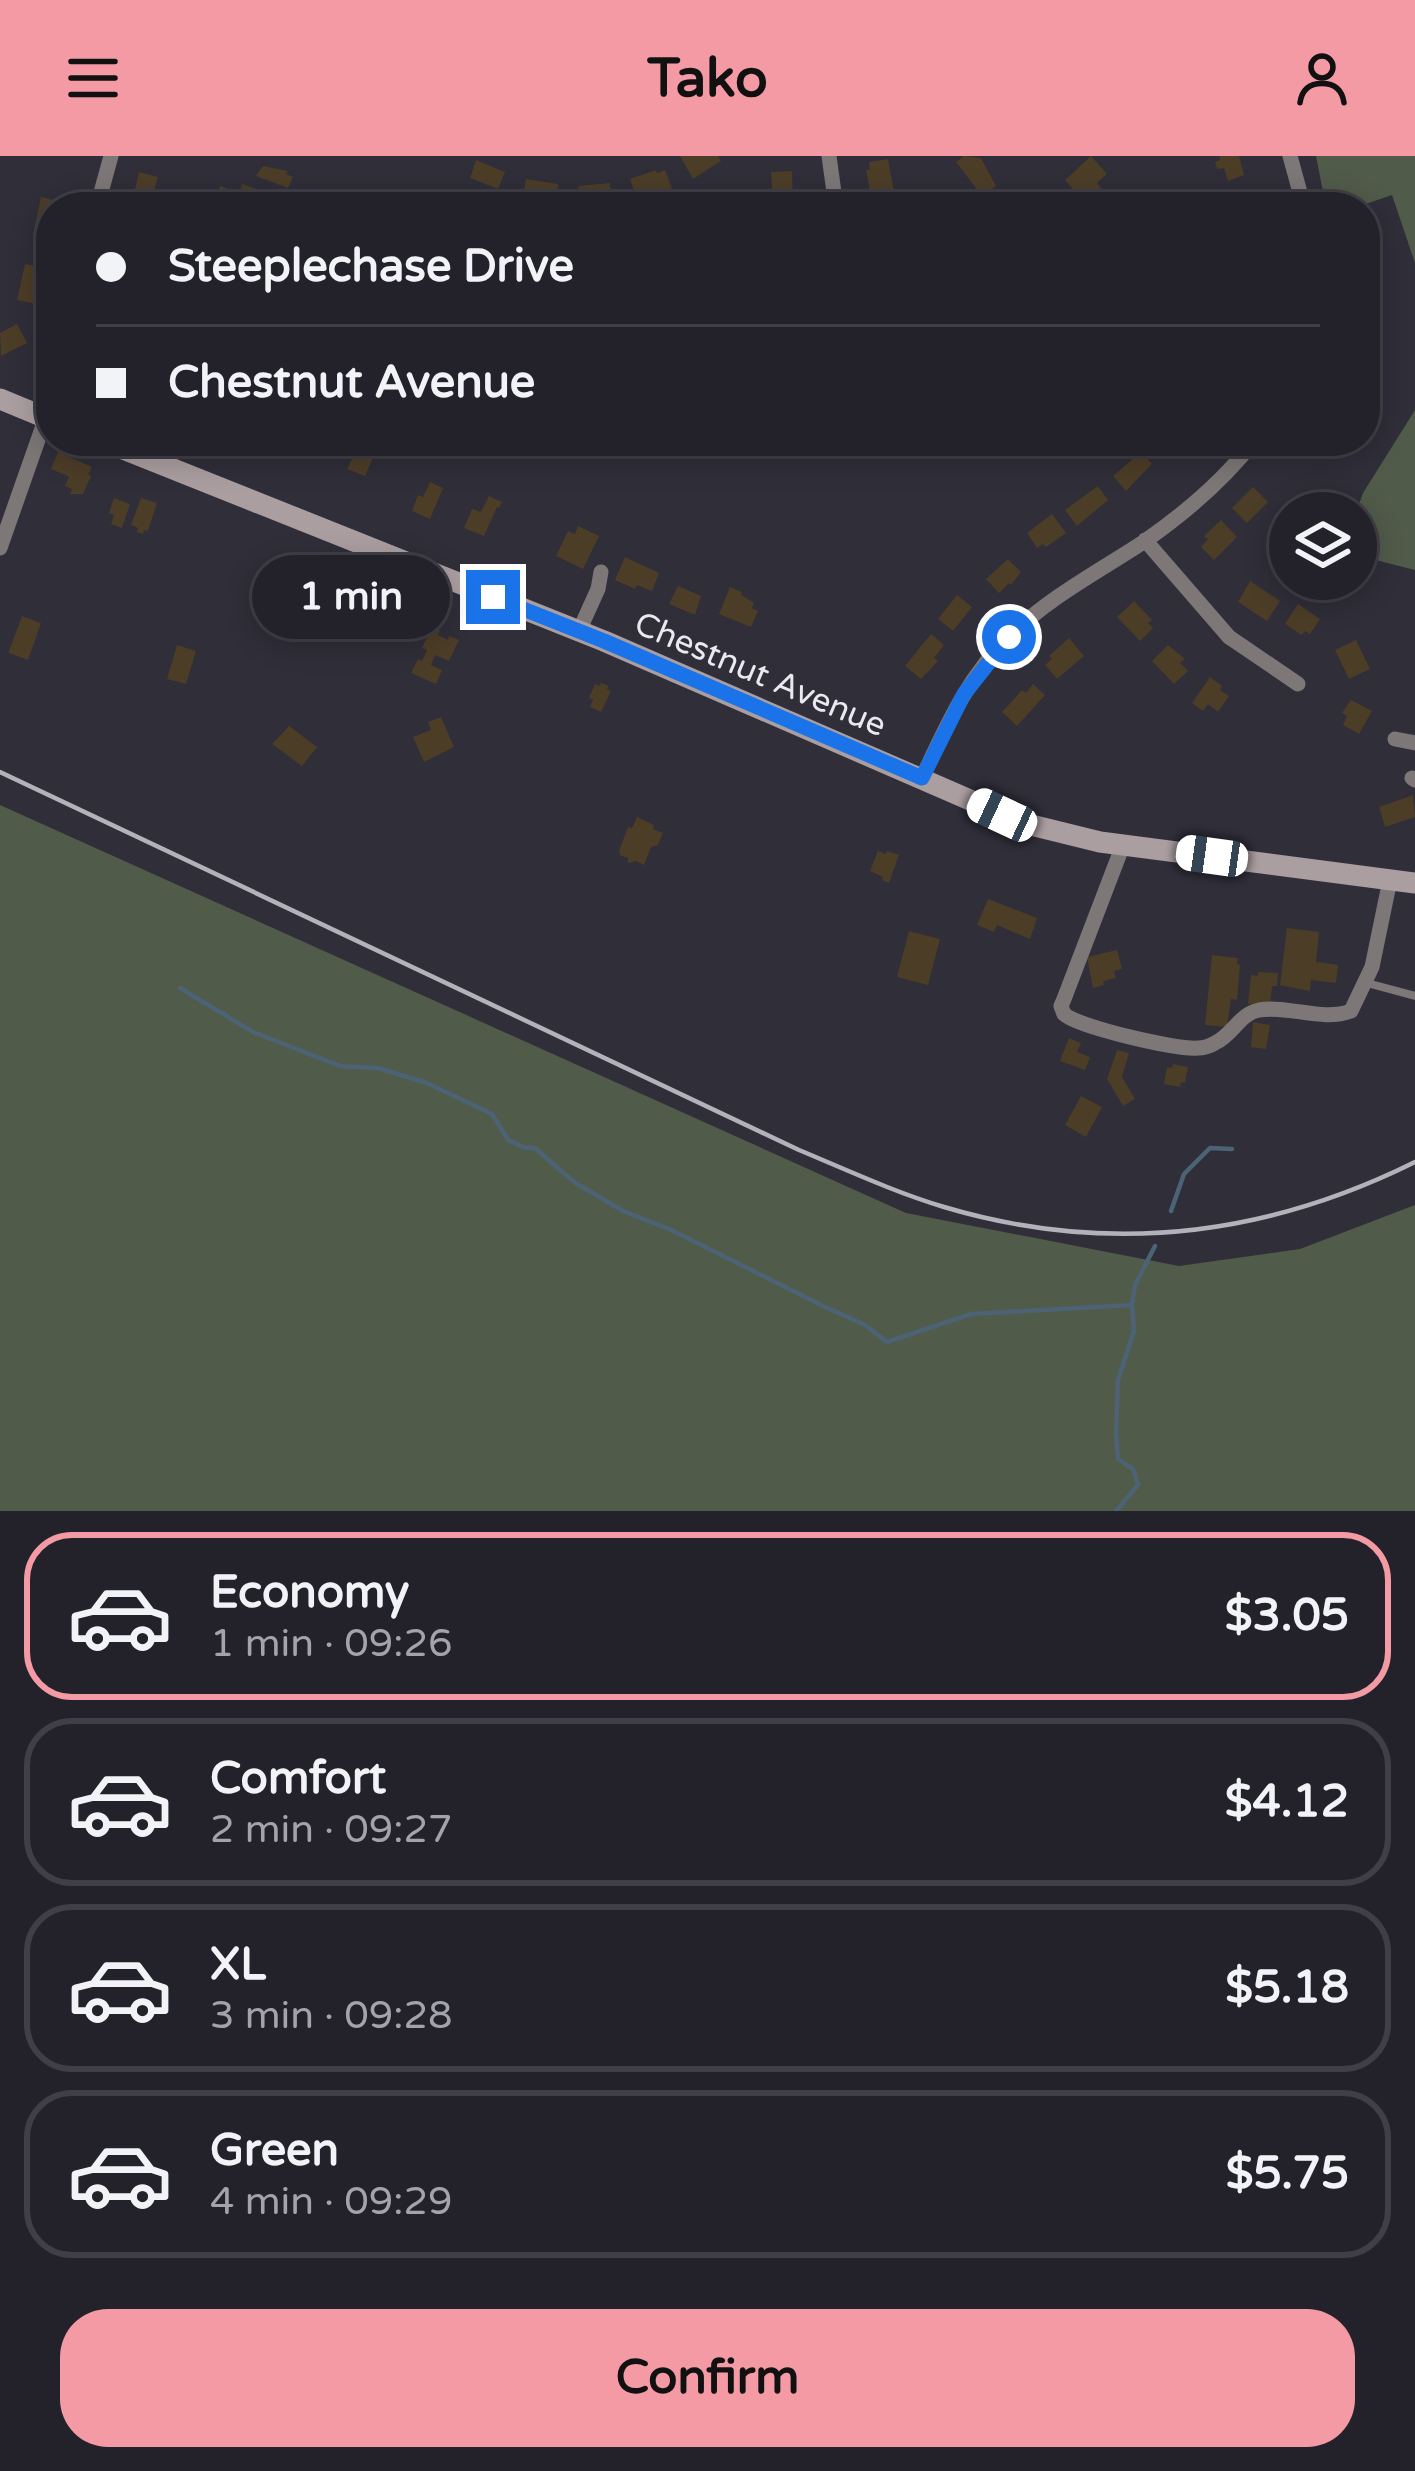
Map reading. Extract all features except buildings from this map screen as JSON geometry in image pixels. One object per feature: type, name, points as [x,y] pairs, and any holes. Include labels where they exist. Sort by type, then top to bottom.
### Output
[{"type":"street","points":[[101,192],[111,156]]},
{"type":"street","points":[[829,156],[834,192]]},
{"type":"street","points":[[1290,156],[1300,192]]},
{"type":"street","points":[[0,399],[36,410]]},
{"type":"street","points":[[0,548],[36,452]]},
{"type":"street","name":"Chestnut Avenue","points":[[141,456],[579,631],[1023,823],[1123,844],[1415,884]]},
{"type":"street","points":[[922,778],[964,694],[1009,637],[1064,591],[1145,541],[1214,486],[1241,456]]},
{"type":"street","points":[[1145,541],[1229,637],[1298,683]]},
{"type":"street","points":[[579,631],[602,572]]},
{"type":"street","points":[[1395,739],[1415,743]]},
{"type":"street","points":[[1123,844],[1061,1006],[1072,1021],[1192,1049],[1221,1040],[1258,1010],[1340,1015],[1352,1011],[1366,983],[1390,880]]},
{"type":"lane","points":[[1366,983],[1415,996]]},
{"type":"green space","points":[[1316,156],[1415,156],[1415,263],[1392,195],[1380,199],[1380,192],[1323,192]]},
{"type":"green space","points":[[1415,410],[1415,570],[1377,560],[1377,492],[1364,492]]},
{"type":"green space","points":[[0,805],[906,1213],[1179,1266],[1300,1249],[1415,1205],[1415,1511],[0,1511]]},
{"type":"waterway","points":[[180,988],[253,1032],[340,1066],[378,1068],[427,1083],[492,1114],[508,1140],[535,1148],[574,1182],[623,1211],[865,1325],[887,1342],[971,1314],[1132,1305]]},
{"type":"waterway","points":[[1171,1211],[1184,1174],[1210,1148],[1232,1149]]},
{"type":"waterway","points":[[1116,1511],[1138,1485],[1133,1469],[1118,1459],[1118,1380],[1134,1331],[1135,1285],[1155,1246]]},
{"type":"railway","points":[[0,772],[799,1150],[944,1207],[1065,1231],[1184,1231],[1300,1207],[1415,1162]]},
{"type":"route","points":[[493,597],[922,778],[956,706],[1009,637]]}]
